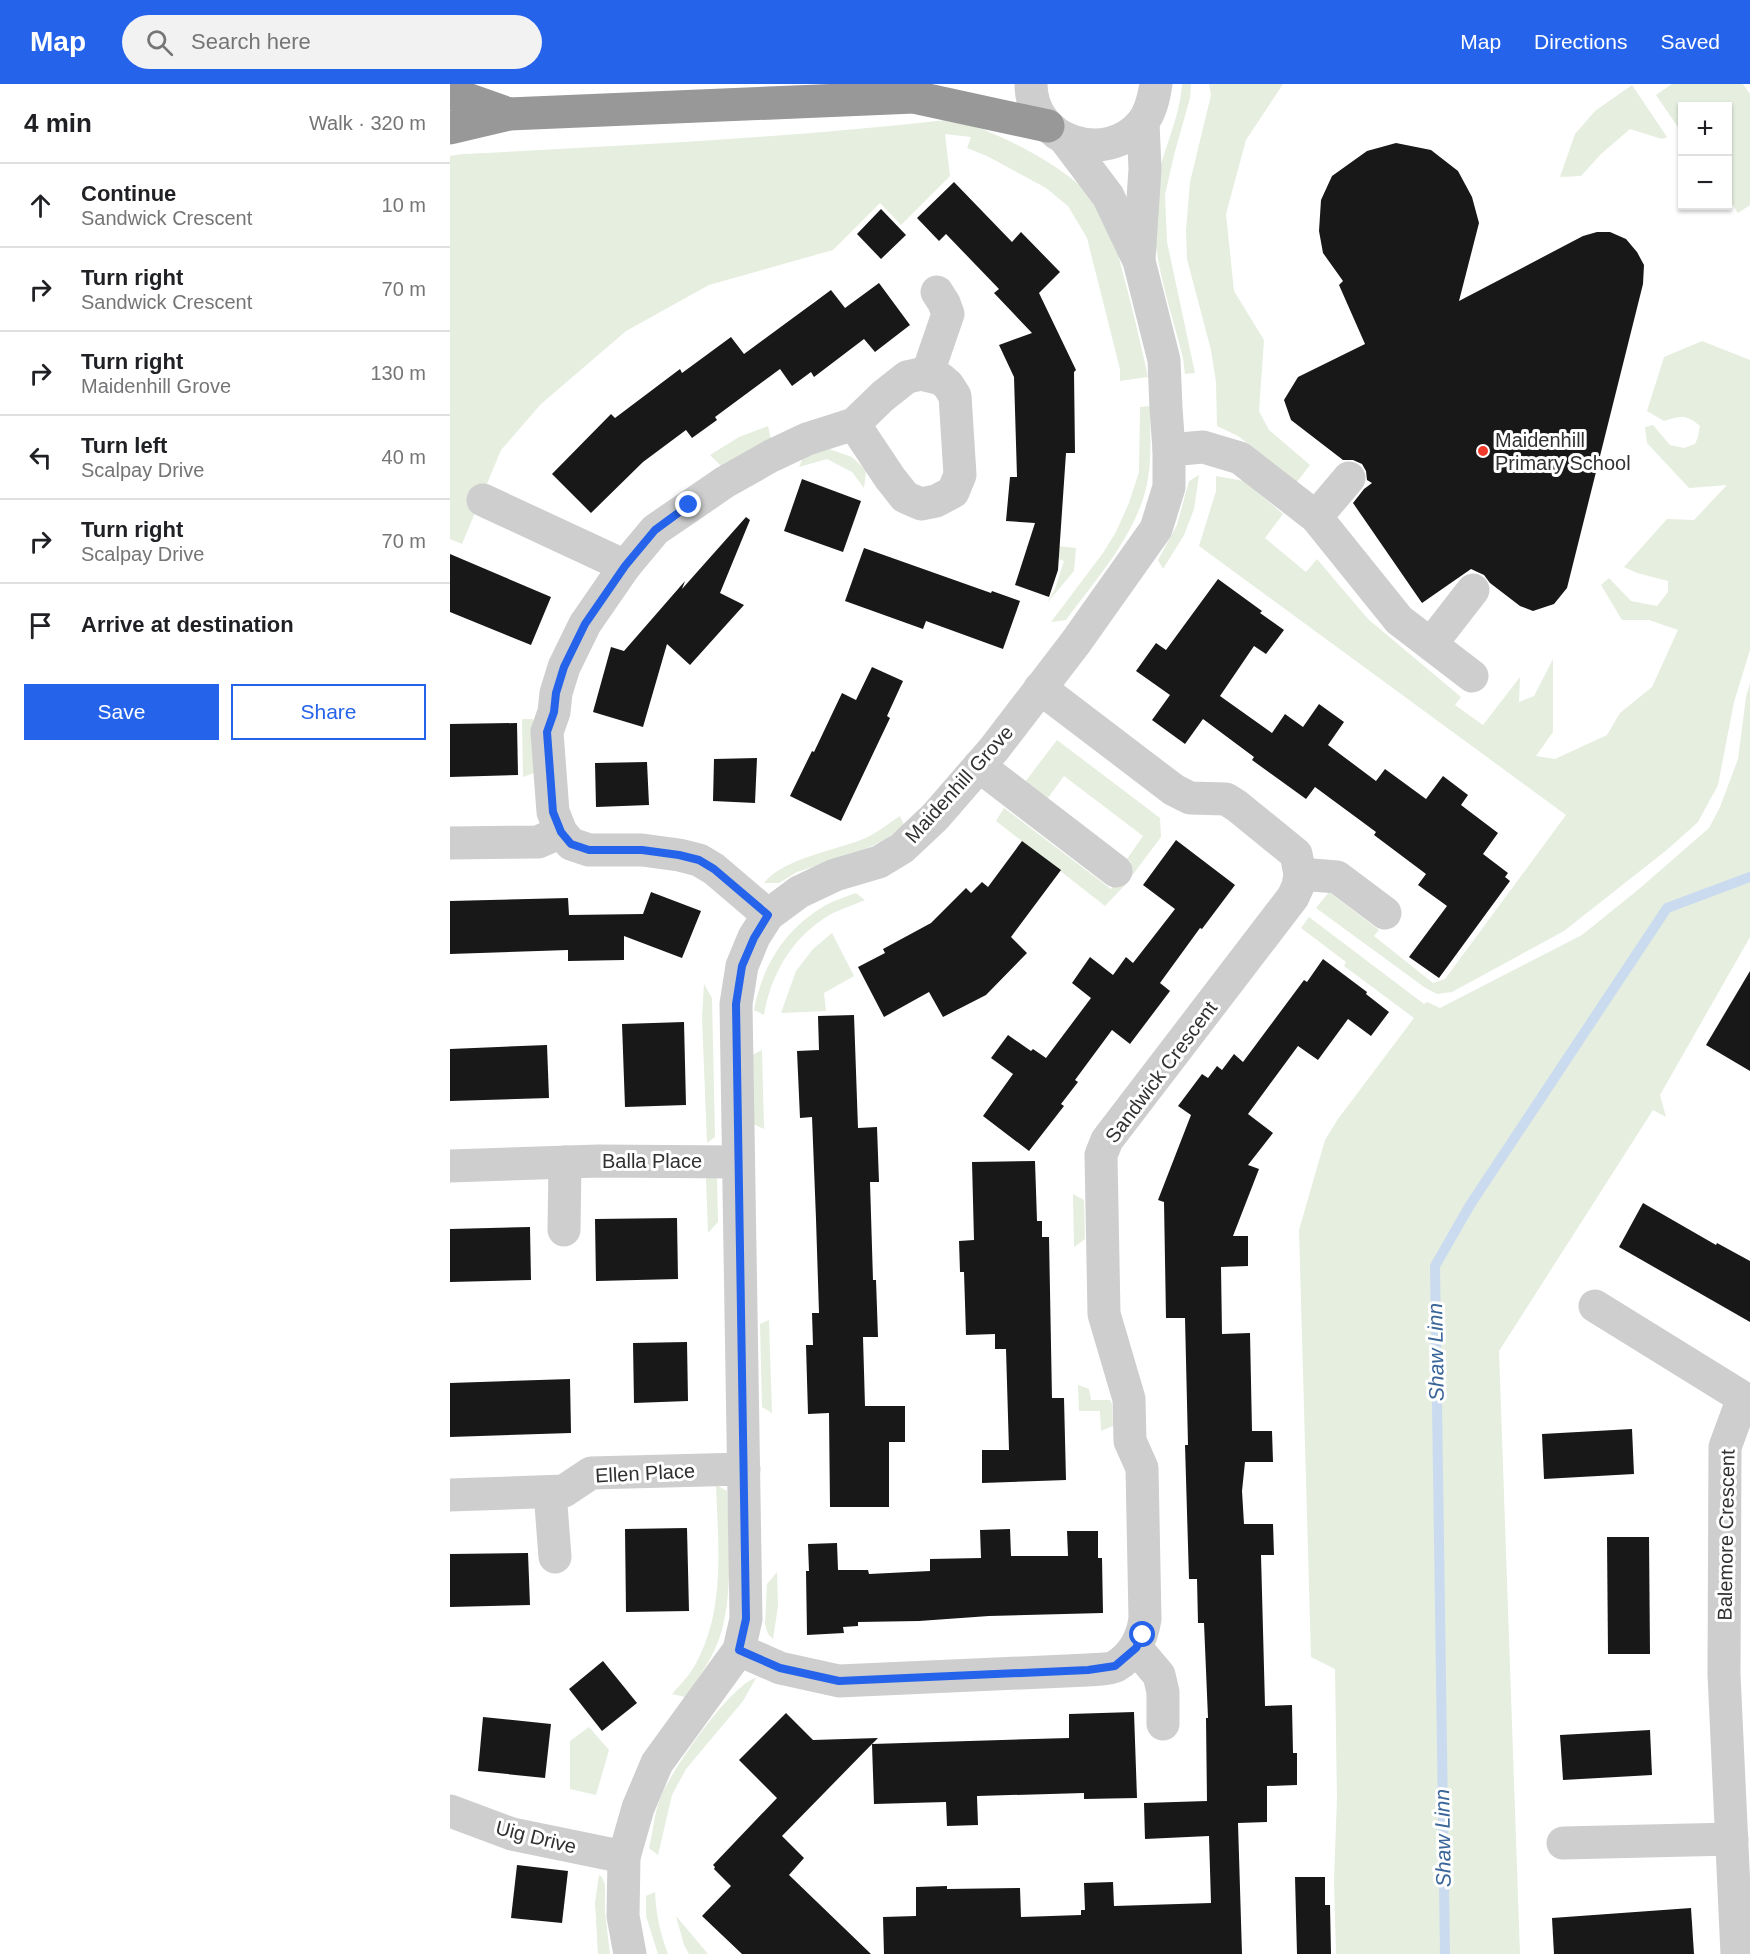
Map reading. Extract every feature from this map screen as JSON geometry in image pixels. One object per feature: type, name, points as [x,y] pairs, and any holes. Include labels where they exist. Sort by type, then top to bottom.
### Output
[{"type":"highway","points":[[914,98],[956,84]]},
{"type":"highway","points":[[450,93],[509,114]]},
{"type":"highway","points":[[450,128],[509,114],[914,98],[970,108],[1056,132]]},
{"type":"street","name":"Maidenhill Grove","points":[[630,1954],[623,1916],[624,1857],[638,1808],[657,1763],[739,1650],[746,1619],[736,1004],[742,966],[754,938],[768,915],[799,892],[835,875],[879,862],[902,848],[935,817],[979,766],[1089,624],[1156,529],[1169,487],[1170,450],[1164,360],[1139,261],[1108,196],[1036,108],[1031,84]]},
{"type":"street","points":[[1056,132],[1085,145],[1107,144],[1127,136],[1143,122],[1152,104],[1156,84]]},
{"type":"street","name":"Maidenhill Grove","points":[[1139,261],[1145,169],[1143,122]]},
{"type":"street","points":[[927,375],[948,314],[945,303],[937,292]]},
{"type":"street","points":[[768,915],[714,869],[699,860],[642,850],[589,850],[571,844],[561,832],[553,812],[547,732],[564,667],[585,624],[625,566],[655,530],[725,482],[807,439],[854,424],[907,377],[921,374],[941,379],[955,396],[960,475],[953,492],[936,501],[921,504],[905,497],[854,424]]},
{"type":"street","points":[[1170,450],[1203,447],[1240,458],[1316,517],[1399,620],[1472,676]]},
{"type":"street","points":[[1316,517],[1349,478]]},
{"type":"street","points":[[483,500],[625,566]]},
{"type":"street","points":[[1431,644],[1473,590]]},
{"type":"street","points":[[1040,688],[1174,790],[1190,798],[1226,799],[1237,806],[1296,854],[1300,874],[1337,877],[1385,913]]},
{"type":"street","points":[[979,766],[1116,871]]},
{"type":"street","points":[[450,843],[538,842],[561,832]]},
{"type":"street","name":"Sandwick Crescent","points":[[1136,1648],[1143,1635],[1144,1619],[1142,1468],[1130,1441],[1129,1399],[1104,1314],[1101,1155],[1107,1140],[1293,897],[1300,874]]},
{"type":"street","points":[[564,1230],[565,1161]]},
{"type":"street","name":"Balla Place","points":[[450,1166],[565,1161],[738,1162]]},
{"type":"street","name":"Balemore Crescent","points":[[1595,1306],[1747,1400],[1725,1447],[1737,1673],[1732,1839],[1737,1954]]},
{"type":"street","name":"Ellen Place","points":[[450,1495],[564,1491],[591,1473],[744,1469]]},
{"type":"street","points":[[550,1492],[555,1557]]},
{"type":"street","points":[[739,1650],[780,1668],[839,1681],[1088,1670],[1115,1666],[1136,1648],[1159,1675],[1163,1692],[1163,1724]]},
{"type":"street","name":"Uig Drive","points":[[450,1811],[512,1834],[624,1857]]},
{"type":"street","points":[[1563,1843],[1732,1839]]},
{"type":"green space","points":[[1182,84],[1191,84],[1190,98],[1165,195],[1167,242],[1195,373],[1185,374],[1183,358],[1160,271],[1154,226],[1157,182],[1178,109]]},
{"type":"green space","points":[[1209,84],[1283,84],[1246,140],[1226,214],[1234,291],[1264,340],[1259,411],[1269,430],[1310,465],[1297,482],[1238,436],[1217,426],[1216,382],[1211,350],[1187,259],[1186,230],[1190,182],[1211,95]]},
{"type":"green space","points":[[1672,84],[1743,84],[1750,94],[1750,205],[1738,213],[1732,204],[1732,102],[1678,102],[1678,127],[1656,95]]},
{"type":"green space","points":[[1632,85],[1667,137],[1662,139],[1630,129],[1601,154],[1581,176],[1560,177],[1575,134],[1595,111]]},
{"type":"green space","points":[[946,120],[973,126],[1031,152],[1067,175],[1096,203],[1106,218],[1115,244],[1148,377],[1120,381],[1120,369],[1087,238],[1068,206],[1046,188],[987,156],[967,148],[971,137],[945,134],[950,176],[901,225],[880,203],[833,250],[709,285],[626,331],[541,404],[501,450],[462,544],[450,539],[450,156],[765,137]]},
{"type":"green space","points":[[1702,341],[1750,360],[1750,650],[1734,702],[1718,785],[1698,822],[1668,849],[1564,931],[1452,992],[1437,994],[1424,987],[1316,908],[1329,892],[1379,930],[1374,936],[1433,983],[1445,979],[1566,815],[1199,546],[1216,491],[1216,476],[1244,481],[1283,514],[1265,538],[1306,572],[1317,559],[1368,619],[1461,697],[1455,705],[1483,725],[1520,677],[1519,702],[1534,696],[1553,659],[1553,732],[1536,756],[1555,759],[1607,735],[1620,713],[1652,687],[1678,630],[1649,620],[1622,620],[1601,585],[1609,578],[1631,601],[1657,606],[1668,592],[1668,581],[1624,567],[1667,519],[1694,520],[1727,485],[1689,488],[1647,443],[1645,427],[1653,425],[1670,445],[1684,448],[1695,444],[1700,426],[1691,419],[1683,417],[1664,421],[1647,411],[1664,357]]},
{"type":"green space","points":[[1150,406],[1148,476],[1137,516],[1109,562],[1066,620],[1051,622],[1116,532],[1139,472],[1140,407]]},
{"type":"green space","points":[[768,426],[772,444],[724,469],[710,455],[739,437]]},
{"type":"green space","points":[[829,449],[852,457],[866,470],[864,488],[852,472],[827,459],[799,467],[804,455]]},
{"type":"green space","points":[[1199,475],[1194,509],[1184,535],[1163,569],[1158,560],[1177,525],[1189,481]]},
{"type":"green space","points":[[1048,545],[1076,548],[1074,571],[1047,603],[1055,589],[1064,561],[1024,546]]},
{"type":"green space","points":[[1750,683],[1750,937],[1660,1095],[1666,1117],[1653,1110],[1499,1351],[1520,1954],[1336,1954],[1335,1669],[1311,1657],[1299,1230],[1325,1140],[1338,1119],[1414,1018],[1344,966],[1346,962],[1301,928],[1309,917],[1424,1004],[1427,1002],[1440,1008],[1582,935],[1709,828],[1720,807],[1738,759]]},
{"type":"green space","points":[[522,719],[533,719],[534,773],[523,777]]},
{"type":"green space","points":[[1057,740],[1160,818],[1161,837],[1125,885],[1105,906],[996,821],[1004,808],[1111,889],[1131,862],[1127,859],[1143,836],[1064,776],[1048,798],[1025,782]]},
{"type":"green space","points":[[900,816],[904,825],[884,840],[864,850],[797,872],[779,883],[764,883],[773,874],[798,860],[868,837]]},
{"type":"green space","points":[[856,893],[865,900],[831,914],[805,933],[778,970],[764,1015],[754,1010],[763,978],[778,949],[788,937],[799,925],[826,905]]},
{"type":"green space","points":[[832,933],[854,976],[824,993],[826,1011],[781,1013],[796,971],[813,949]]},
{"type":"green space","points":[[704,984],[712,998],[715,1137],[707,1143],[702,1017]]},
{"type":"green space","points":[[762,1050],[764,1129],[753,1124],[752,1055]]},
{"type":"green space","points":[[717,1177],[718,1222],[708,1233],[706,1178]]},
{"type":"green space","points":[[1073,1194],[1084,1200],[1085,1239],[1074,1247]]},
{"type":"green space","points":[[769,1320],[772,1413],[762,1407],[760,1324]]},
{"type":"green space","points":[[1078,1385],[1089,1389],[1091,1400],[1110,1400],[1113,1426],[1101,1431],[1100,1411],[1079,1411]]},
{"type":"green space","points":[[716,1485],[727,1491],[729,1563],[725,1617],[721,1633],[706,1666],[685,1697],[672,1694],[693,1669],[705,1644],[716,1600],[718,1554]]},
{"type":"green space","points":[[777,1572],[778,1606],[773,1639],[768,1634],[765,1624],[767,1584]]},
{"type":"green space","points":[[756,1678],[743,1701],[686,1769],[672,1795],[658,1855],[649,1848],[656,1811],[666,1786],[688,1750],[717,1712],[745,1684]]},
{"type":"green space","points":[[589,1727],[609,1750],[596,1795],[570,1789],[570,1741]]},
{"type":"green space","points":[[599,1875],[605,1885],[605,1912],[610,1954],[598,1954],[595,1903]]},
{"type":"green space","points":[[655,1892],[659,1923],[668,1954],[658,1954],[646,1916],[646,1896]]},
{"type":"green space","points":[[676,1916],[708,1954],[689,1954],[684,1945]]},
{"type":"building","points":[[1396,143],[1431,150],[1458,171],[1472,197],[1479,223],[1459,301],[1583,236],[1597,232],[1610,232],[1626,239],[1644,265],[1643,284],[1567,588],[1554,604],[1533,611],[1520,606],[1490,583],[1484,575],[1471,569],[1422,603],[1353,503],[1372,483],[1367,480],[1362,464],[1353,460],[1343,460],[1291,420],[1284,400],[1298,377],[1365,344],[1339,285],[1343,281],[1323,253],[1319,231],[1321,200],[1332,176],[1367,151]]},
{"type":"building","points":[[954,182],[1012,242],[1021,232],[1060,272],[1039,293],[1076,370],[1074,372],[1075,453],[1066,453],[1058,570],[1049,597],[1015,585],[1035,523],[1006,521],[1010,477],[1017,477],[1014,377],[999,345],[1032,333],[994,293],[999,289],[946,234],[939,241],[917,218]]},
{"type":"building","points":[[881,209],[906,235],[881,259],[857,234]]},
{"type":"building","points":[[879,283],[910,325],[875,352],[864,339],[814,377],[811,372],[792,386],[780,369],[715,417],[717,420],[692,438],[686,430],[643,462],[591,513],[552,474],[611,414],[615,418],[680,369],[682,373],[731,337],[744,354],[831,290],[845,308]]},
{"type":"building","points":[[802,479],[861,501],[843,552],[784,531]]},
{"type":"building","points":[[746,517],[750,520],[720,593],[744,605],[690,665],[667,644],[643,727],[593,712],[611,647],[624,651],[685,581],[682,589]]},
{"type":"building","points":[[864,548],[1020,601],[1003,649],[926,621],[923,629],[845,601]]},
{"type":"building","points":[[450,554],[551,597],[531,645],[450,612]]},
{"type":"building","points":[[1218,579],[1284,630],[1266,654],[1254,646],[1220,696],[1272,733],[1285,714],[1303,727],[1319,704],[1344,722],[1328,745],[1376,781],[1385,769],[1426,799],[1443,776],[1468,795],[1461,805],[1498,833],[1483,854],[1508,873],[1505,877],[1510,881],[1439,978],[1409,957],[1447,906],[1418,885],[1426,874],[1374,835],[1376,832],[1315,787],[1306,799],[1252,760],[1254,757],[1203,719],[1185,744],[1152,720],[1170,695],[1136,671],[1156,643],[1166,650]]},
{"type":"building","points":[[872,667],[903,681],[887,716],[890,718],[841,821],[790,796],[842,693],[856,700]]},
{"type":"building","points":[[517,723],[518,775],[450,777],[450,724]]},
{"type":"building","points":[[757,758],[755,803],[713,801],[714,759]]},
{"type":"building","points":[[647,762],[649,805],[596,807],[595,763]]},
{"type":"building","points":[[1176,840],[1235,885],[1160,983],[1170,991],[1130,1044],[1112,1030],[1075,1080],[1078,1082],[1061,1104],[1064,1106],[1029,1151],[983,1116],[1013,1074],[991,1058],[1008,1035],[1046,1058],[1091,998],[1072,983],[1090,957],[1113,975],[1126,957],[1133,963],[1175,909],[1143,885]]},
{"type":"building","points":[[1022,841],[1061,870],[1011,937],[1027,953],[986,995],[943,1017],[929,992],[884,1017],[858,967],[885,953],[883,949],[931,923],[966,888],[971,893],[982,882],[988,887]]},
{"type":"building","points":[[651,892],[701,911],[682,958],[624,936],[624,960],[568,961],[568,950],[450,954],[450,901],[568,898],[569,915],[643,914]]},
{"type":"building","points":[[1323,959],[1367,992],[1366,994],[1389,1012],[1371,1036],[1348,1019],[1318,1060],[1298,1046],[1248,1114],[1273,1133],[1248,1165],[1259,1169],[1233,1236],[1248,1236],[1248,1266],[1221,1267],[1222,1334],[1250,1333],[1252,1431],[1272,1431],[1273,1462],[1245,1462],[1242,1491],[1244,1524],[1273,1524],[1274,1555],[1261,1555],[1265,1706],[1292,1705],[1293,1753],[1297,1753],[1297,1785],[1267,1786],[1267,1822],[1238,1823],[1242,1954],[884,1954],[883,1917],[916,1916],[916,1887],[1020,1888],[1021,1917],[1081,1915],[1081,1910],[1085,1910],[1084,1883],[1113,1882],[1114,1906],[1211,1903],[1209,1836],[1145,1839],[1144,1803],[1207,1801],[1206,1718],[1208,1718],[1204,1623],[1198,1623],[1197,1579],[1189,1579],[1185,1445],[1188,1445],[1185,1318],[1166,1318],[1164,1202],[1158,1200],[1191,1115],[1178,1106],[1202,1074],[1208,1078],[1217,1066],[1222,1070],[1234,1054],[1243,1062],[1304,980],[1307,982]]},
{"type":"building","points":[[1750,971],[1750,1071],[1706,1045]]},
{"type":"building","points":[[854,1015],[858,1128],[877,1127],[879,1182],[870,1182],[873,1280],[876,1280],[878,1337],[863,1337],[865,1406],[905,1406],[905,1442],[889,1442],[889,1507],[830,1507],[829,1413],[808,1414],[806,1345],[813,1345],[812,1313],[819,1313],[812,1117],[800,1118],[797,1051],[819,1050],[818,1016]]},
{"type":"building","points":[[684,1022],[686,1105],[625,1107],[622,1024]]},
{"type":"building","points":[[547,1045],[549,1098],[450,1101],[450,1049]]},
{"type":"building","points":[[1035,1161],[1037,1221],[1042,1221],[1042,1237],[1049,1237],[1052,1398],[1064,1398],[1066,1480],[982,1483],[982,1450],[1009,1450],[1006,1349],[995,1349],[995,1334],[966,1335],[964,1272],[960,1272],[959,1241],[974,1240],[972,1162]]},
{"type":"building","points":[[1643,1203],[1716,1245],[1717,1243],[1750,1261],[1750,1322],[1619,1247]]},
{"type":"building","points":[[677,1218],[678,1279],[596,1281],[595,1219]]},
{"type":"building","points":[[530,1227],[531,1280],[450,1282],[450,1229]]},
{"type":"building","points":[[687,1342],[688,1401],[634,1403],[633,1343]]},
{"type":"building","points":[[570,1379],[571,1433],[450,1437],[450,1383]]},
{"type":"building","points":[[1632,1429],[1634,1474],[1544,1479],[1542,1434]]},
{"type":"building","points":[[687,1528],[689,1611],[626,1612],[625,1529]]},
{"type":"building","points":[[1010,1529],[1011,1556],[1068,1556],[1067,1531],[1098,1531],[1098,1558],[1102,1558],[1103,1613],[858,1622],[858,1626],[843,1627],[844,1633],[807,1635],[808,1544],[837,1543],[838,1570],[868,1570],[869,1574],[930,1571],[930,1559],[981,1558],[980,1530]]},
{"type":"building","points":[[1607,1537],[1649,1537],[1650,1654],[1608,1654]]},
{"type":"building","points":[[528,1553],[530,1605],[450,1607],[450,1554]]},
{"type":"building","points":[[603,1661],[637,1703],[602,1731],[569,1689]]},
{"type":"building","points":[[1134,1712],[1137,1798],[1084,1799],[1084,1793],[977,1796],[978,1825],[947,1826],[946,1802],[874,1804],[872,1744],[1069,1738],[1069,1714]]},
{"type":"building","points":[[786,1713],[813,1740],[878,1738],[782,1836],[804,1858],[789,1875],[871,1954],[742,1954],[702,1916],[731,1886],[714,1869],[713,1865],[777,1798],[739,1760]]},
{"type":"building","points":[[483,1717],[551,1724],[545,1778],[478,1771]]},
{"type":"building","points":[[1650,1730],[1652,1775],[1563,1780],[1560,1735]]},
{"type":"building","points":[[517,1865],[568,1871],[562,1923],[511,1918]]},
{"type":"building","points":[[1295,1877],[1325,1877],[1325,1905],[1330,1905],[1331,1954],[1297,1954]]},
{"type":"building","points":[[1691,1908],[1694,1954],[1554,1954],[1552,1918]]},
{"type":"waterway","name":"Shaw Linn","points":[[1445,1954],[1435,1266],[1470,1205],[1667,908],[1750,877]]},
{"type":"place","name":"Maidenhill Primary School","points":[[1483,451]]},
{"type":"route","points":[[689,505],[655,530],[625,566],[585,624],[564,667],[547,732],[553,812],[561,832],[571,844],[589,850],[642,850],[699,860],[714,869],[768,915],[754,938],[742,966],[736,1004],[746,1619],[739,1650],[780,1668],[839,1681],[1088,1670],[1115,1666],[1136,1648],[1143,1635]]}]
